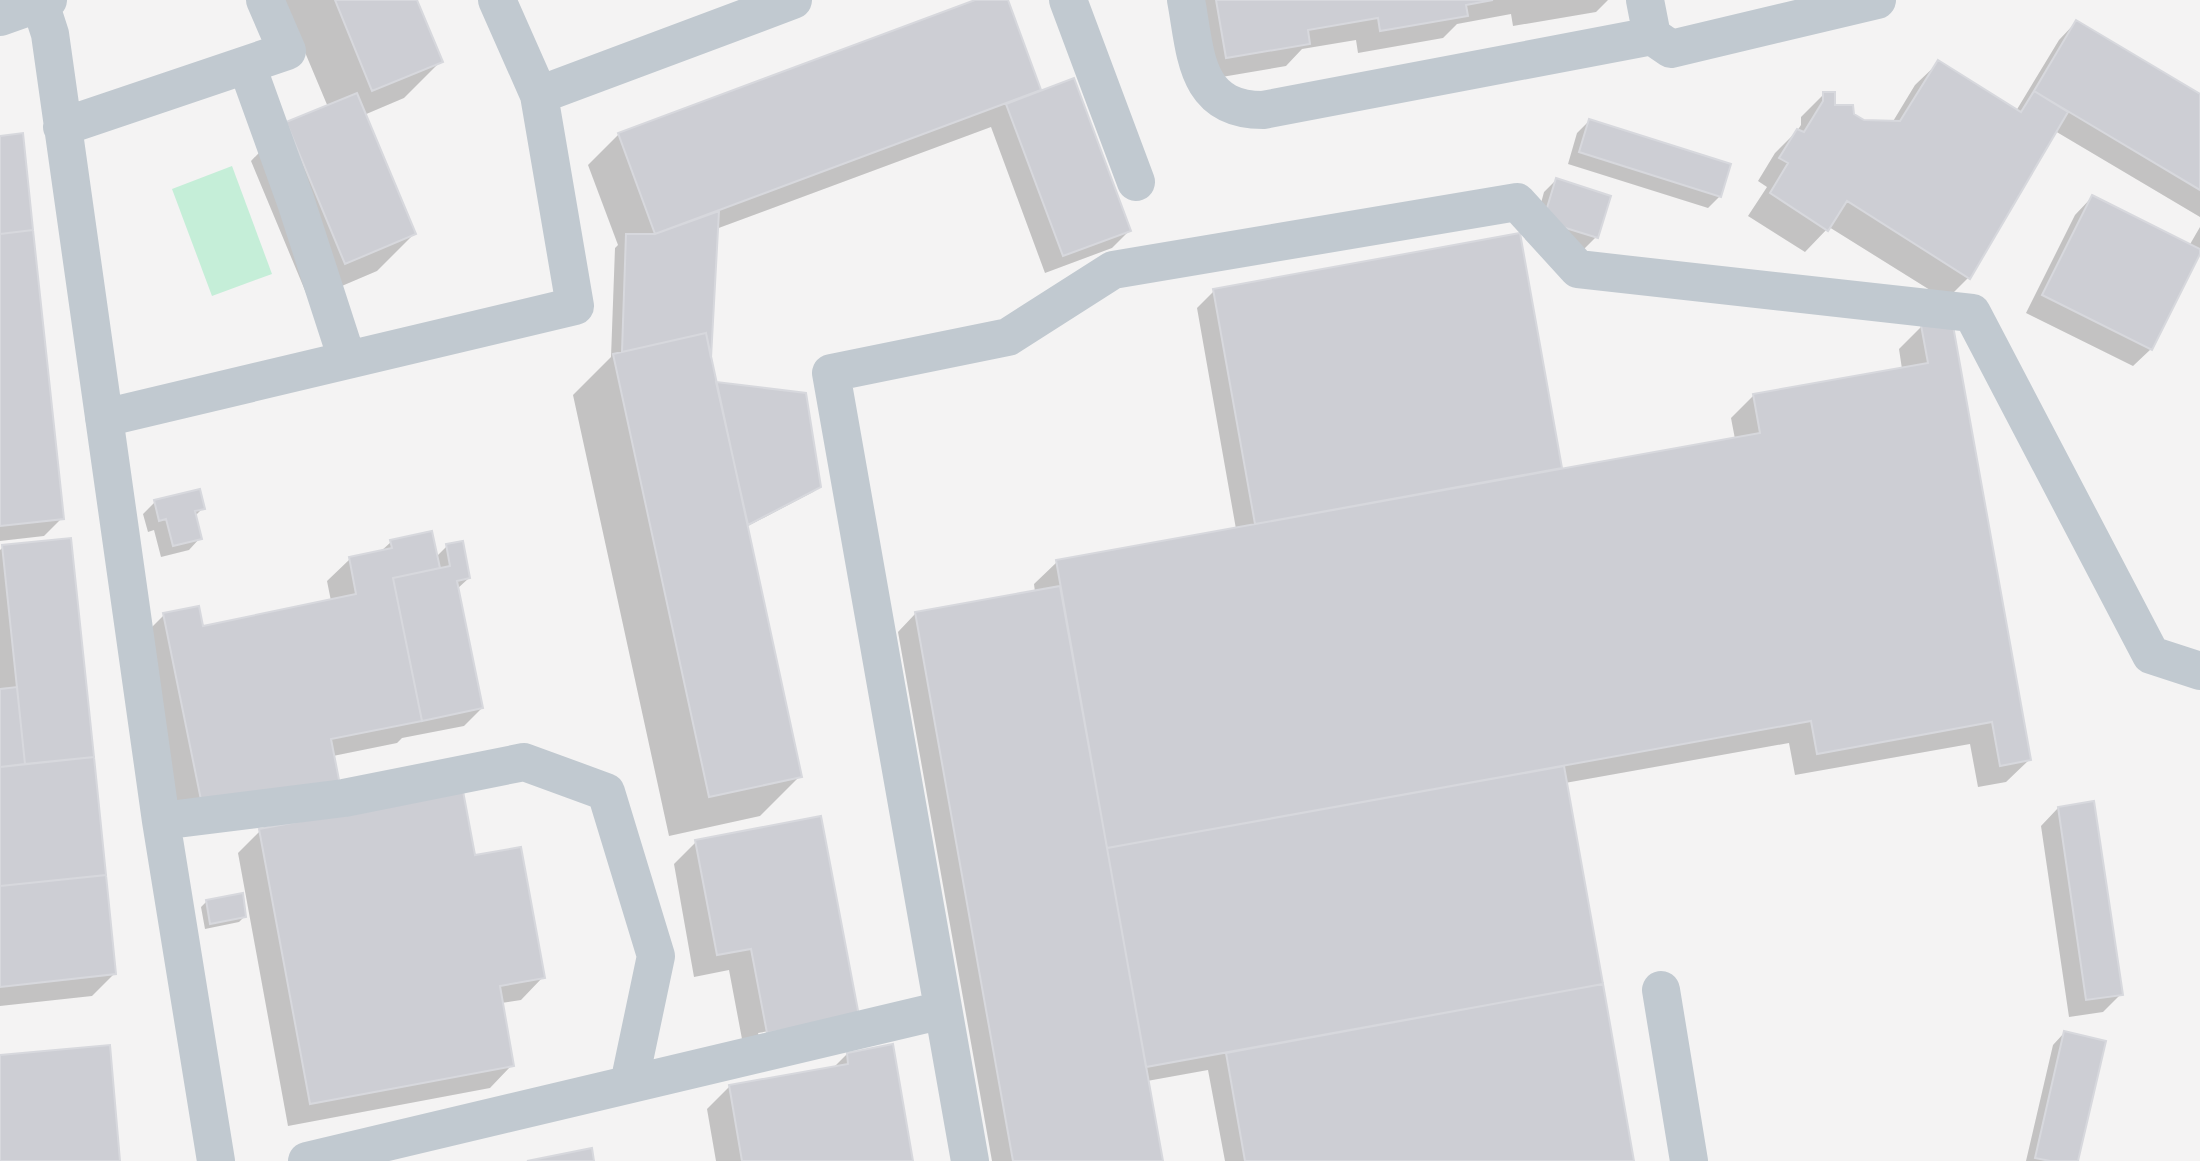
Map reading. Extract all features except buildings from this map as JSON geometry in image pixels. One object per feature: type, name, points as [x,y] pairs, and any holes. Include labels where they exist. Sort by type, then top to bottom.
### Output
[{"type":"street","points":[[62,127],[287,51],[265,0]]},
{"type":"street","points":[[104,418],[575,306],[539,95],[497,0]]},
{"type":"street","points":[[539,95],[793,0]]},
{"type":"street","points":[[1068,0],[1136,182]]},
{"type":"street","points":[[1186,0],[1199,65],[1207,86],[1222,102],[1242,110],[1262,110],[1649,18],[1671,48],[1877,0]]},
{"type":"street","points":[[0,17],[42,1],[50,34],[161,821],[216,1161]]},
{"type":"street","points":[[247,66],[296,202],[346,359]]},
{"type":"street","points":[[970,1161],[831,373],[1008,337],[1113,270],[1517,202],[1578,269],[1972,313],[2151,655],[2200,671]]},
{"type":"street","points":[[161,821],[344,798],[524,762],[606,792],[656,956],[629,1084]]},
{"type":"street","points":[[1661,990],[1689,1161]]},
{"type":"street","points":[[307,1161],[943,1010]]},
{"type":"green space","points":[[232,166],[272,274],[212,296],[172,189]]}]
